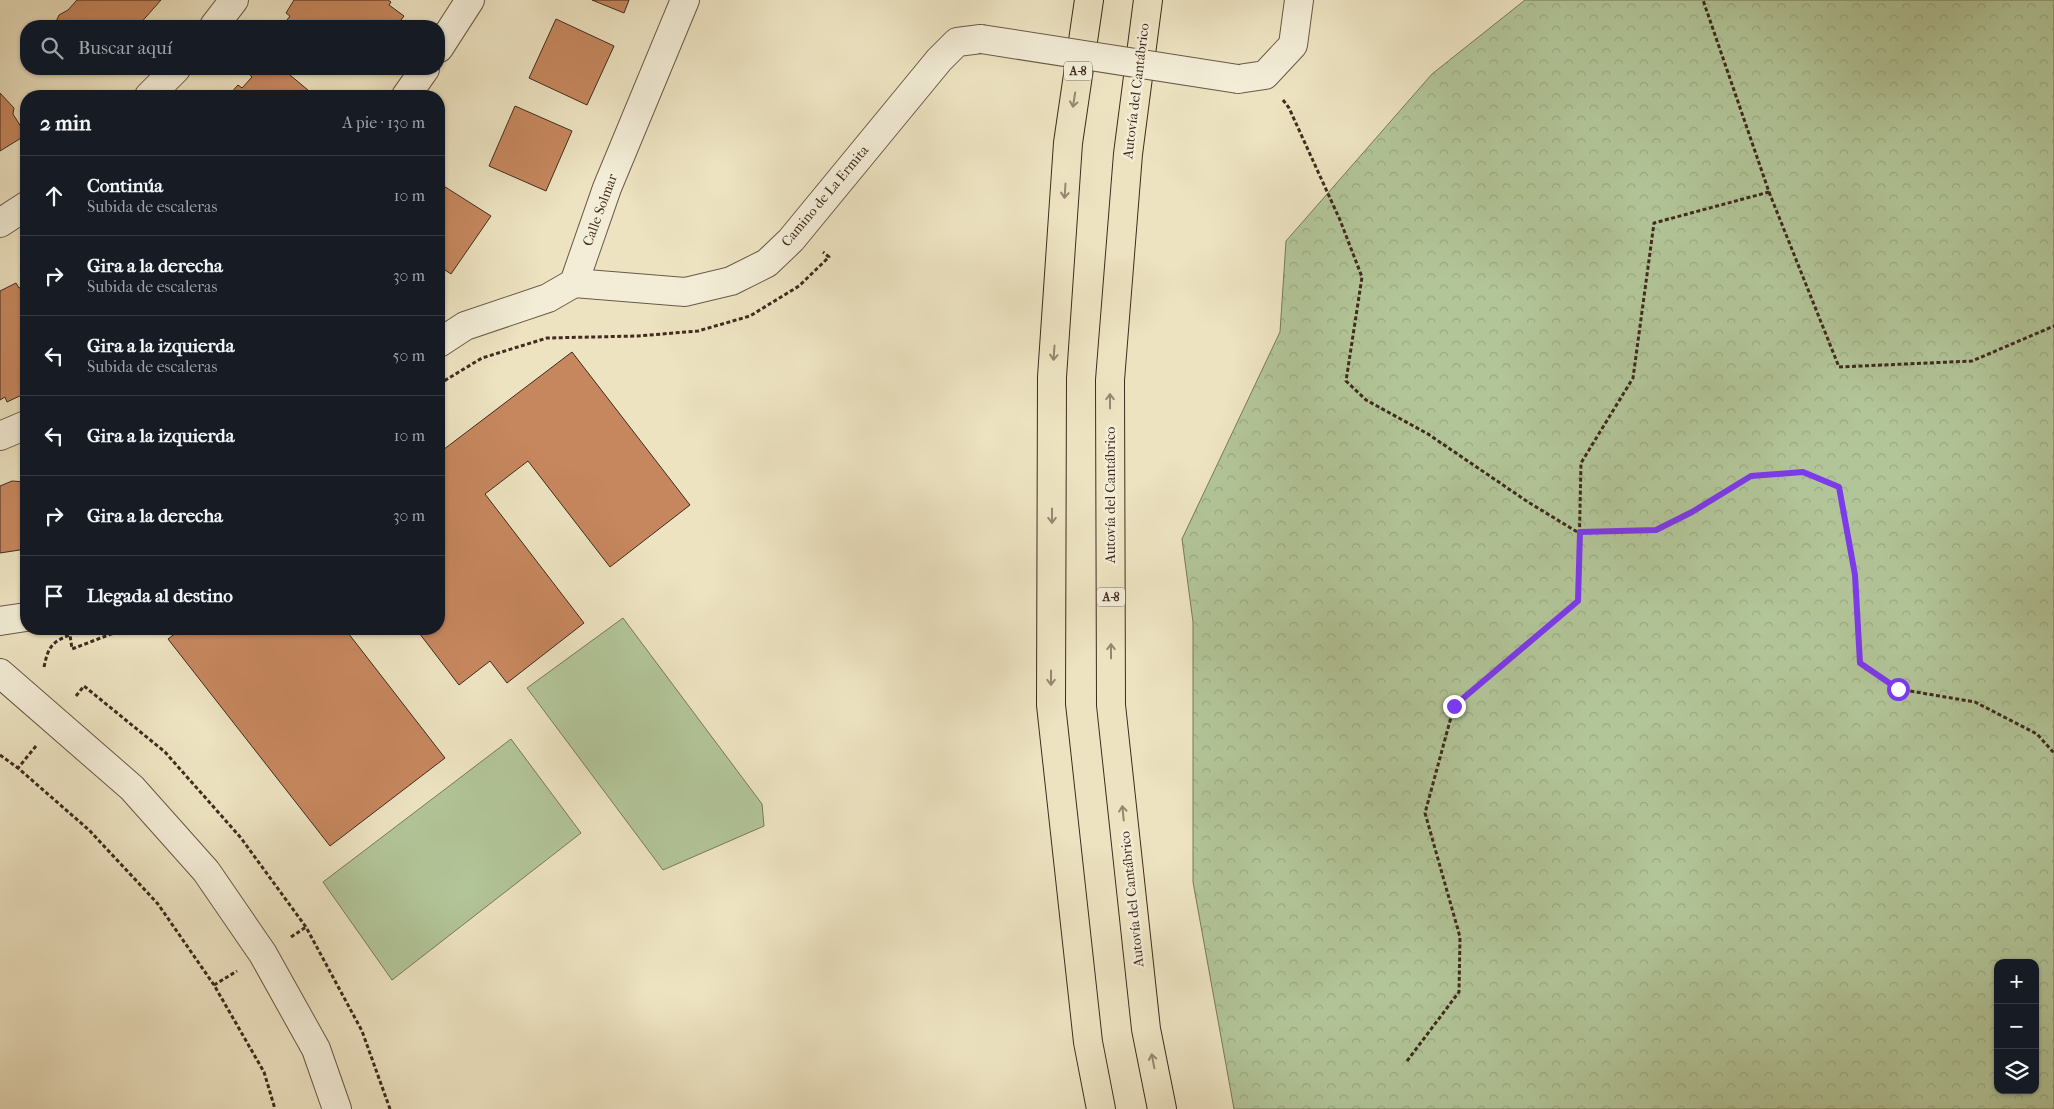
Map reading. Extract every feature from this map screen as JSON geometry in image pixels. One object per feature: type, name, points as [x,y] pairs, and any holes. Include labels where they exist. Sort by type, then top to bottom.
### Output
[{"type":"highway","name":"A-8","points":[[1089,0],[1068,143],[1052,377],[1051,705],[1088,1042],[1101,1109]]},
{"type":"highway","name":"Autovía del Cantábrico","points":[[1148,0],[1128,154],[1110,380],[1111,705],[1146,1028],[1162,1109]]},
{"type":"street","points":[[219,20],[234,0]]},
{"type":"street","points":[[445,39],[470,0]]},
{"type":"street","name":"Calle Solmar","points":[[574,283],[607,188],[685,0]]},
{"type":"street","points":[[1265,75],[1293,45],[1299,0]]},
{"type":"street","name":"Camino de La Ermita","points":[[574,283],[685,292],[731,280],[766,263],[791,240],[939,60],[957,42],[981,39],[1238,79],[1265,75]]},
{"type":"street","points":[[155,90],[170,75]]},
{"type":"street","points":[[410,90],[421,75]]},
{"type":"street","points":[[0,223],[20,210]]},
{"type":"street","points":[[445,338],[465,326],[548,298],[574,283]]},
{"type":"street","points":[[0,436],[20,427]]},
{"type":"street","points":[[0,621],[20,618]]},
{"type":"street","points":[[0,673],[132,788],[206,871],[263,954],[311,1040],[337,1109]]},
{"type":"street","points":[[0,695],[54,721]]},
{"type":"path","points":[[1703,0],[1769,192],[1839,367],[1972,361],[2054,326]]},
{"type":"path","points":[[1265,75],[1289,108],[1340,220],[1362,277],[1346,381],[1366,400],[1428,434],[1528,502],[1580,532],[1656,530],[1692,512],[1751,476],[1803,472],[1839,487],[1855,575],[1860,663],[1898,689],[1976,702],[2037,734],[2054,753]]},
{"type":"path","points":[[1407,1061],[1458,992],[1460,937],[1425,813],[1454,706],[1578,601],[1581,463],[1633,378],[1654,223],[1769,192]]},
{"type":"path","points":[[44,674],[48,651],[56,640],[70,635],[72,649],[108,635]]},
{"type":"path","points":[[18,768],[54,721]]},
{"type":"path","points":[[0,755],[18,768],[89,830],[158,904],[218,993],[264,1072],[275,1109]]},
{"type":"green space","points":[[1525,0],[2054,0],[2054,1109],[1234,1109],[1193,882],[1193,622],[1182,539],[1280,332],[1286,241],[1432,74]]},
{"type":"green space","points":[[623,618],[762,804],[764,826],[663,870],[527,688]]},
{"type":"green space","points":[[511,739],[581,833],[392,980],[323,882]]},
{"type":"building","points":[[77,0],[161,0],[143,20],[57,20],[59,15],[68,10]]},
{"type":"building","points":[[294,0],[388,0],[391,2],[389,5],[404,16],[401,20],[287,20],[290,16],[286,13]]},
{"type":"building","points":[[592,0],[629,0],[624,13]]},
{"type":"building","points":[[556,19],[614,46],[587,105],[529,78]]},
{"type":"building","points":[[250,75],[290,75],[308,90],[233,90],[238,85],[242,88],[252,77]]},
{"type":"building","points":[[0,93],[14,108],[13,114],[20,125],[20,139],[0,151]]},
{"type":"building","points":[[515,106],[572,131],[546,191],[489,166]]},
{"type":"building","points":[[445,187],[491,216],[451,274],[445,270]]},
{"type":"building","points":[[16,283],[20,288],[20,396],[7,402],[5,397],[0,400],[0,291]]},
{"type":"building","points":[[572,352],[690,505],[610,567],[528,461],[485,494],[584,623],[507,683],[490,661],[459,685],[421,635],[445,635],[445,448]]},
{"type":"building","points":[[12,481],[20,482],[20,550],[0,553],[0,486]]},
{"type":"building","points":[[173,635],[350,635],[445,758],[330,846],[168,639]]},
{"type":"route","points":[[1454,706],[1578,601],[1580,532],[1656,530],[1692,512],[1751,476],[1803,472],[1839,487],[1855,575],[1860,663],[1898,689]]}]
